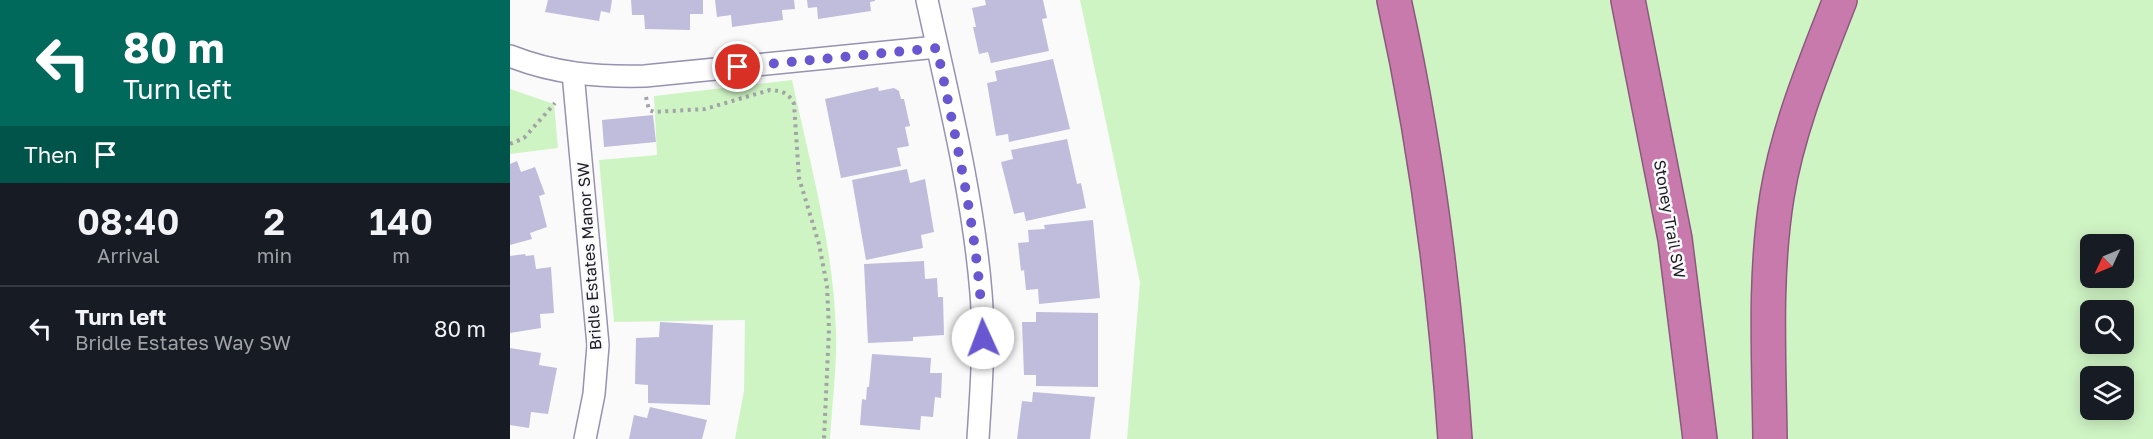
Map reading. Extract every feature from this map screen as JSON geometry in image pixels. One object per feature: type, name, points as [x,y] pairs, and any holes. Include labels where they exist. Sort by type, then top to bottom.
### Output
[{"type":"highway","points":[[1394,0],[1429,178],[1445,314],[1455,439]]},
{"type":"highway","name":"Stoney Trail SW","points":[[1628,0],[1675,239],[1700,439]]},
{"type":"highway","points":[[1770,439],[1768,325],[1770,263],[1777,196],[1792,131],[1809,77],[1840,0]]},
{"type":"street","points":[[927,0],[973,223],[979,271],[983,338],[978,439]]},
{"type":"street","points":[[510,56],[573,73],[598,77],[645,75],[937,48]]},
{"type":"street","name":"Bridle Estates Manor SW","points":[[573,73],[598,345],[594,394],[585,439]]},
{"type":"path","points":[[510,144],[524,138],[554,104],[573,73]]},
{"type":"path","points":[[645,75],[646,103],[649,110],[654,112],[705,109],[770,90],[781,91],[791,96],[794,104],[799,178],[819,244],[827,286],[829,329],[824,439]]},
{"type":"green space","points":[[1080,0],[2153,0],[2153,439],[1127,439],[1140,282]]},
{"type":"green space","points":[[792,80],[820,206],[831,269],[836,359],[830,439],[735,439],[744,391],[745,320],[614,322],[599,160],[657,155],[654,96]]},
{"type":"green space","points":[[510,89],[554,104],[558,148],[510,154]]},
{"type":"building","points":[[548,0],[612,0],[610,13],[601,11],[599,21],[545,12]]},
{"type":"building","points":[[631,0],[703,0],[703,14],[690,14],[690,30],[645,29],[644,15],[632,15]]},
{"type":"building","points":[[715,0],[794,0],[795,9],[782,10],[783,20],[732,27],[731,15],[717,17]]},
{"type":"building","points":[[807,0],[875,1],[870,2],[871,11],[818,19],[817,7],[808,8]]},
{"type":"building","points":[[985,0],[1043,0],[1047,18],[1042,19],[1049,51],[991,63],[988,52],[979,54],[973,27],[976,27],[972,8],[986,5]]},
{"type":"building","points":[[1053,59],[1070,129],[1009,142],[1008,134],[996,136],[987,83],[997,81],[995,71]]},
{"type":"building","points":[[878,87],[879,91],[894,88],[899,91],[901,99],[904,99],[910,126],[905,127],[909,146],[897,148],[901,166],[841,178],[825,99]]},
{"type":"building","points":[[653,115],[656,142],[604,147],[602,120]]},
{"type":"building","points":[[1067,139],[1077,184],[1081,183],[1086,208],[1026,221],[1024,212],[1014,214],[1001,162],[1013,159],[1011,150]]},
{"type":"building","points":[[517,161],[521,172],[535,167],[545,194],[539,196],[547,227],[530,233],[532,239],[510,245],[510,164]]},
{"type":"building","points":[[907,169],[910,183],[925,179],[934,232],[921,235],[923,248],[866,260],[852,180]]},
{"type":"building","points":[[1093,220],[1100,298],[1039,304],[1038,289],[1026,290],[1018,243],[1029,242],[1028,230],[1045,229],[1044,225]]},
{"type":"building","points":[[525,254],[526,256],[534,255],[536,269],[551,267],[554,313],[540,314],[541,328],[510,333],[510,256]]},
{"type":"building","points":[[924,261],[925,279],[937,278],[938,297],[943,297],[944,335],[913,337],[913,341],[868,343],[864,264]]},
{"type":"building","points":[[1036,312],[1098,313],[1098,387],[1036,386],[1036,375],[1024,375],[1022,322],[1036,322]]},
{"type":"building","points":[[660,322],[713,325],[710,405],[648,403],[648,385],[635,384],[636,338],[659,337]]},
{"type":"building","points":[[510,348],[541,353],[539,365],[557,368],[548,414],[531,412],[529,428],[510,425]]},
{"type":"building","points":[[872,354],[931,358],[930,373],[942,373],[941,398],[935,397],[933,417],[921,416],[920,430],[860,425],[862,399],[866,400],[867,387],[869,387]]},
{"type":"building","points":[[1033,392],[1095,397],[1090,439],[1017,439],[1022,401],[1032,402]]},
{"type":"building","points":[[650,407],[707,420],[702,439],[629,439],[634,415],[647,418]]},
{"type":"route","points":[[738,67],[937,48],[973,223],[981,294],[983,338]]}]
